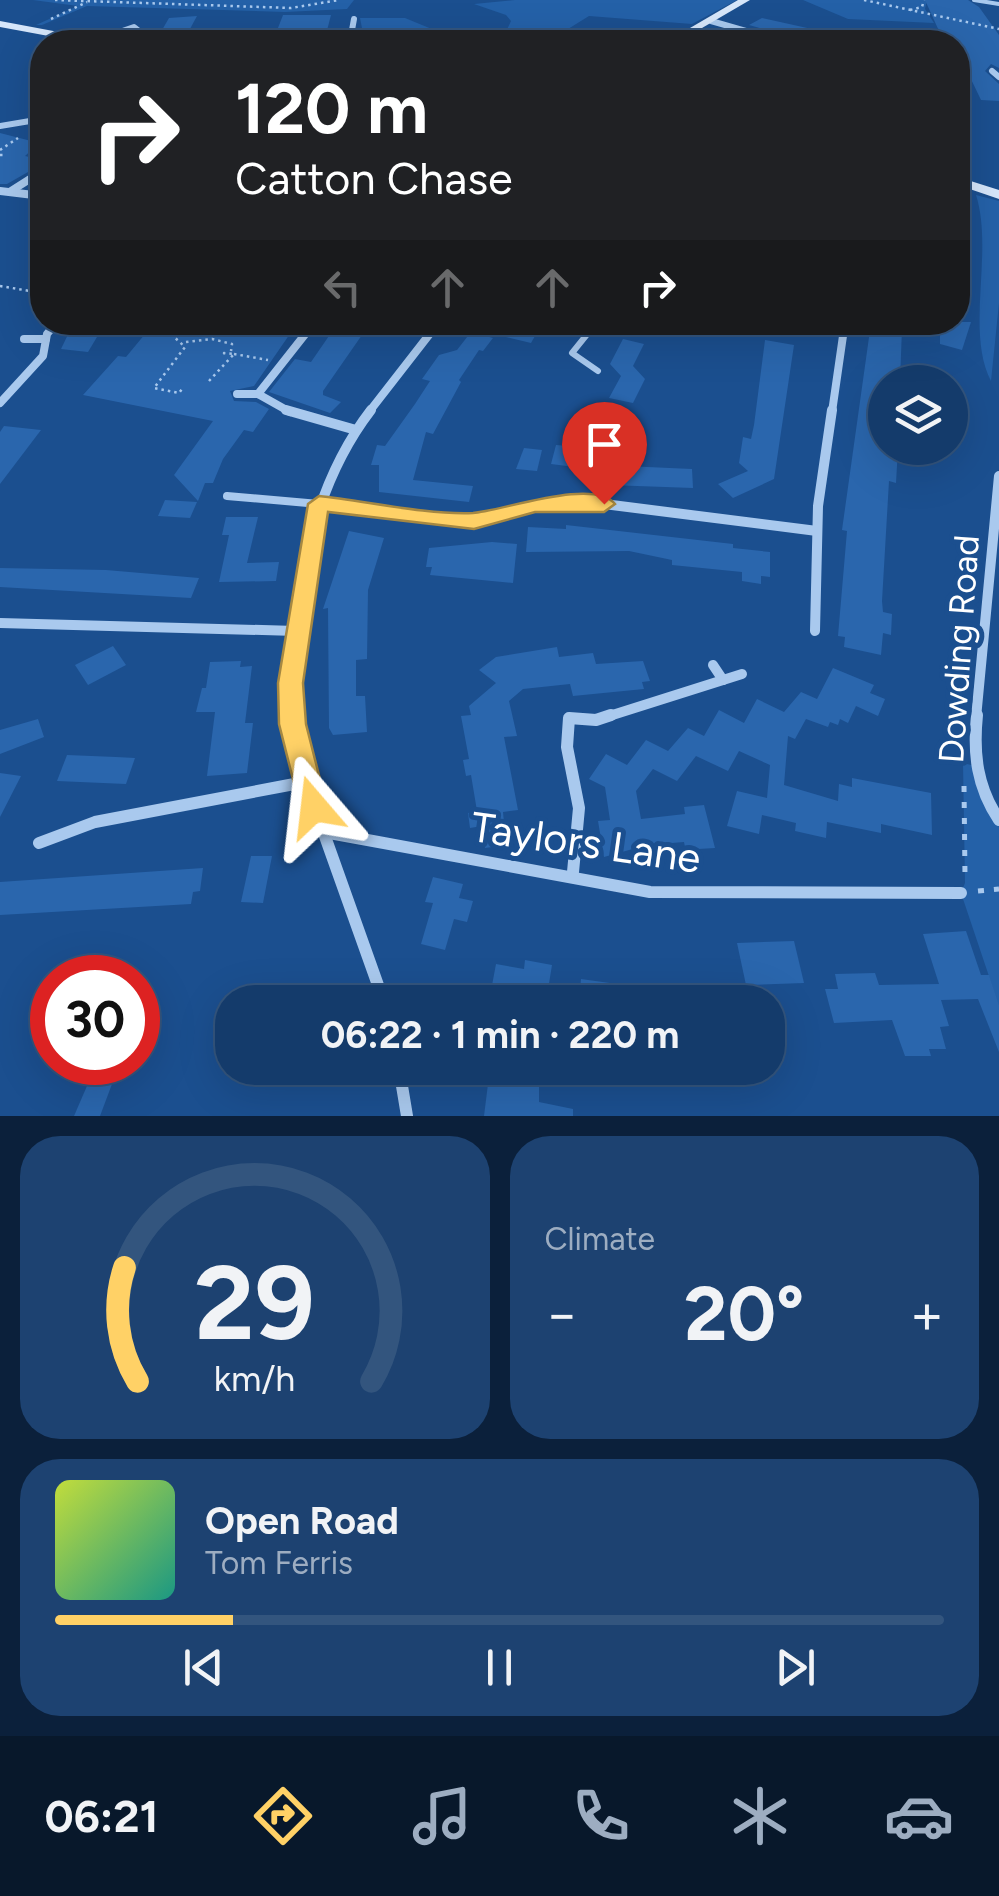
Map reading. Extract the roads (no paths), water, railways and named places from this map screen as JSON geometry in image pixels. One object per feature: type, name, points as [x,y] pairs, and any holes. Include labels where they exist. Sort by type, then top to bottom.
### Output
[{"type":"street","points":[[694,30],[745,0]]},
{"type":"street","points":[[352,30],[354,19]]},
{"type":"street","points":[[711,21],[742,30]]},
{"type":"street","points":[[0,24],[36,30]]},
{"type":"street","points":[[0,126],[30,121]]},
{"type":"street","points":[[10,192],[30,179]]},
{"type":"street","points":[[970,185],[999,195]]},
{"type":"street","points":[[0,191],[30,194]]},
{"type":"street","points":[[0,402],[44,356],[49,335]]},
{"type":"street","points":[[258,394],[304,335]]},
{"type":"street","points":[[378,985],[305,782],[292,724],[296,632],[319,504],[330,472],[356,430],[429,335]]},
{"type":"street","points":[[814,631],[817,531],[843,335]]},
{"type":"street","points":[[24,339],[46,340]]},
{"type":"street","points":[[237,394],[258,394],[298,417],[356,430]]},
{"type":"street","name":"Dowding Road","points":[[999,476],[974,744],[982,794],[999,820]]},
{"type":"street","points":[[319,504],[474,521],[535,504],[604,504],[817,531]]},
{"type":"street","points":[[0,623],[296,632]]},
{"type":"street","points":[[714,665],[723,680]]},
{"type":"street","points":[[573,872],[579,808],[567,747],[569,718],[596,720],[742,674]]},
{"type":"street","points":[[39,843],[96,822],[305,782]]},
{"type":"street","name":"Taylors Lane","points":[[324,832],[537,872],[573,872],[603,886],[650,892],[961,894]]},
{"type":"street","points":[[401,1085],[406,1116]]},
{"type":"lane","points":[[974,0],[999,4]]},
{"type":"lane","points":[[587,335],[572,353],[598,371]]},
{"type":"lane","points":[[226,496],[319,504]]}]
